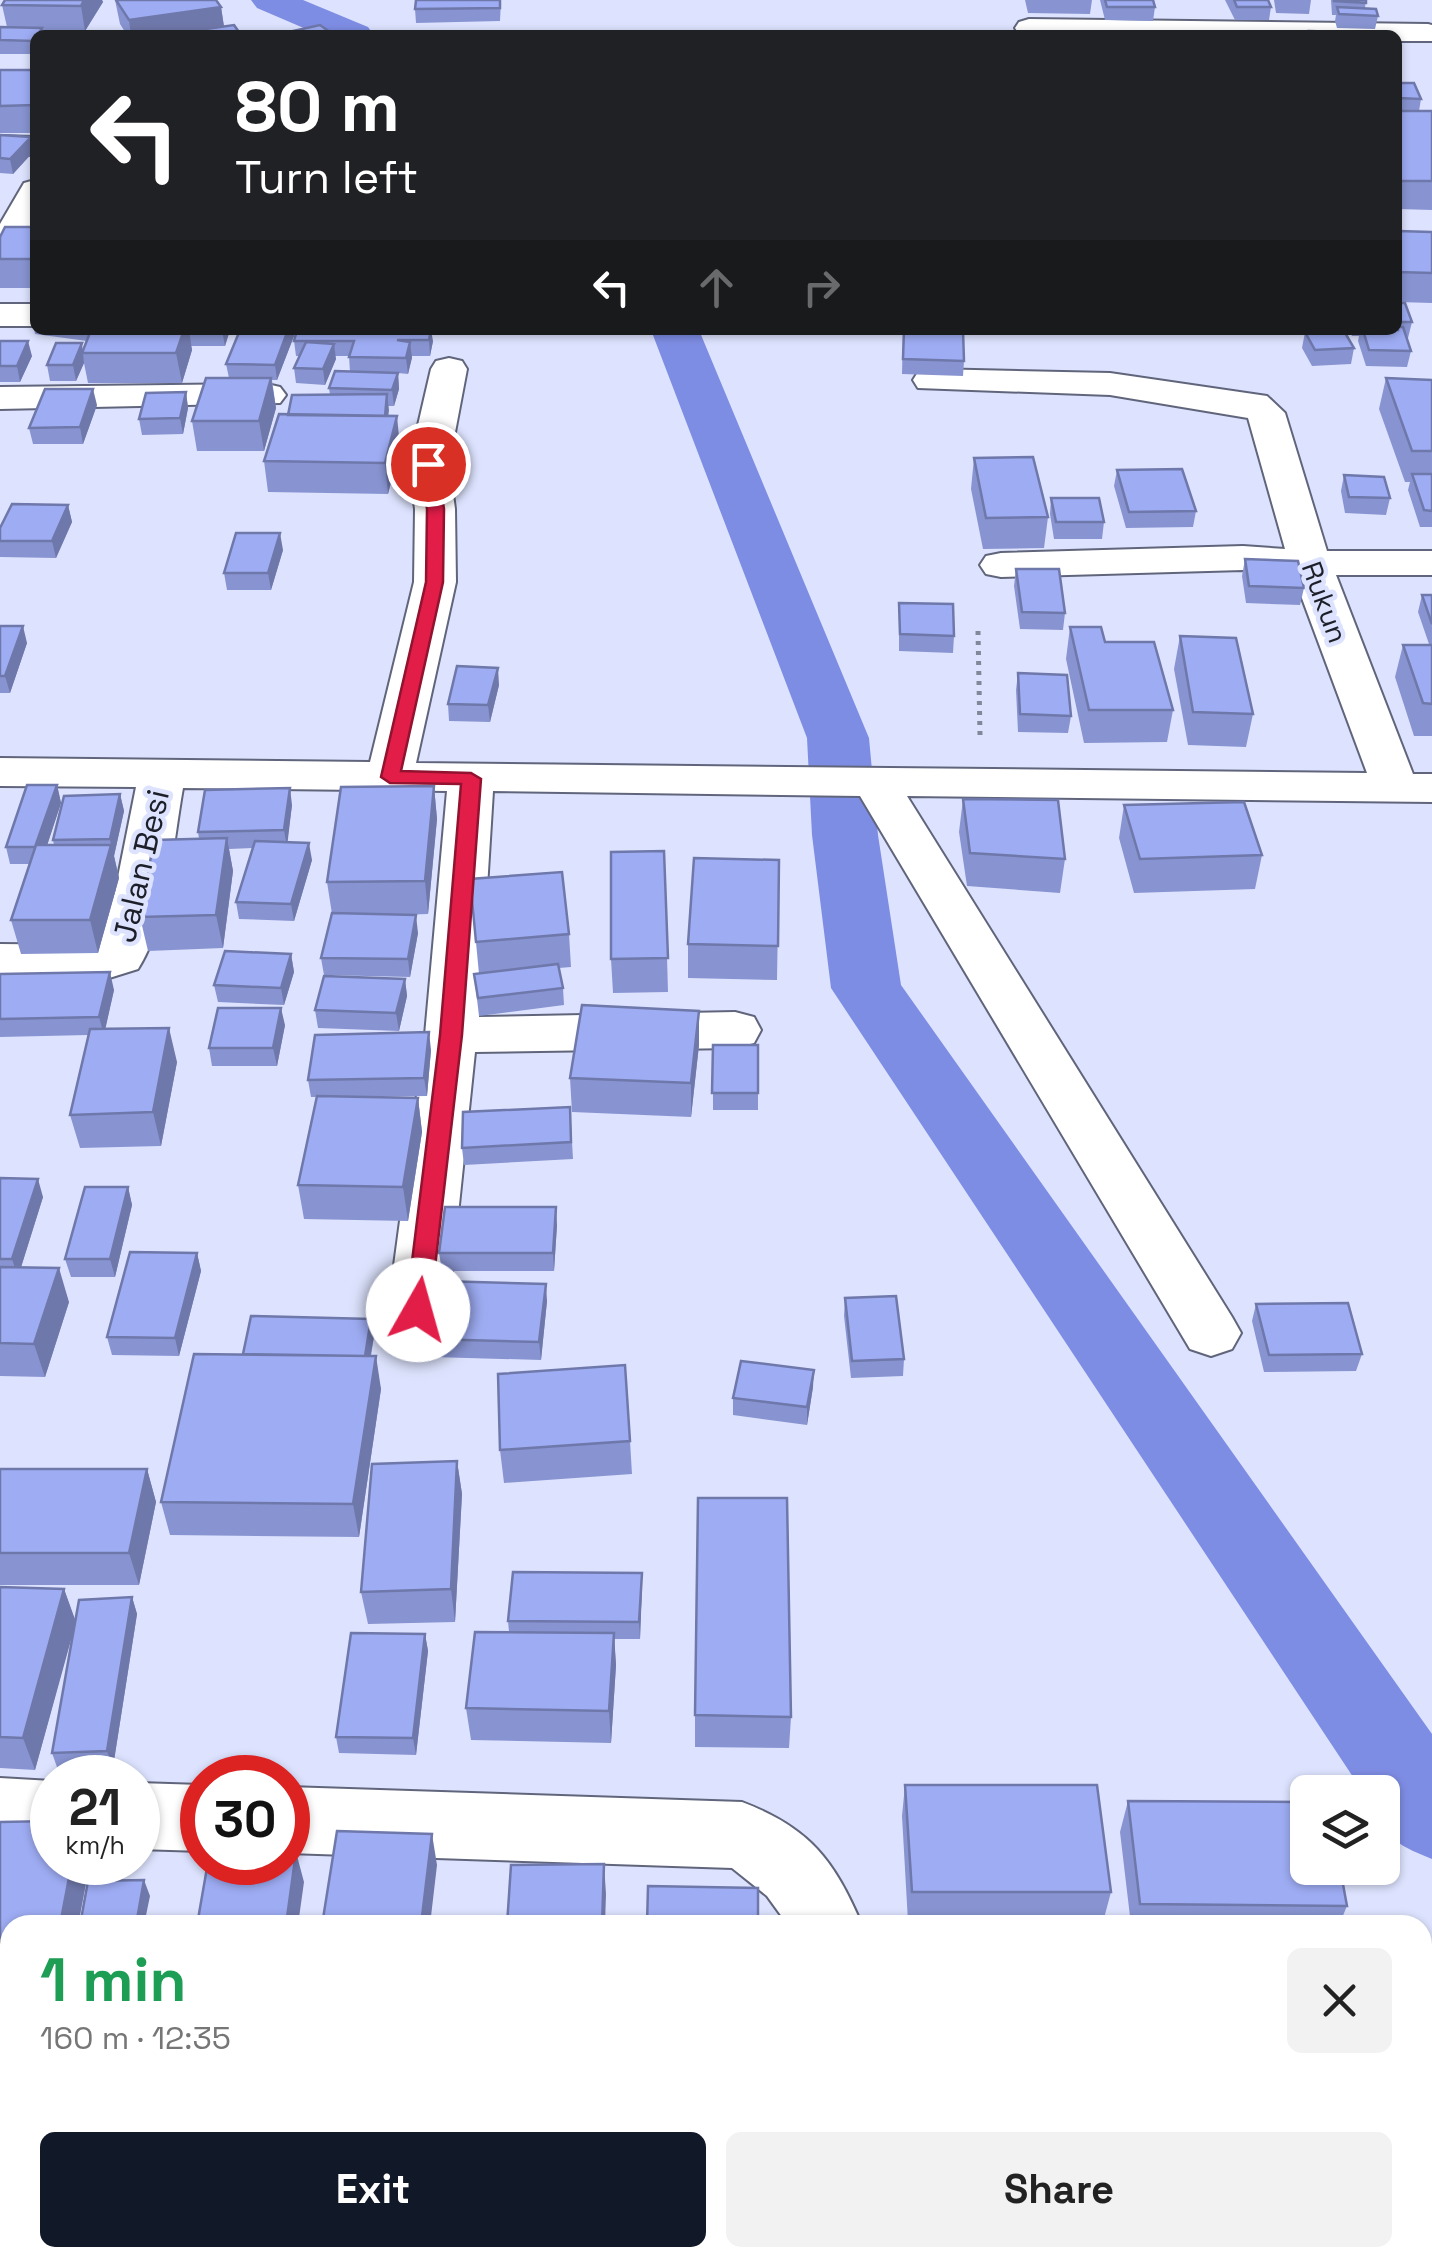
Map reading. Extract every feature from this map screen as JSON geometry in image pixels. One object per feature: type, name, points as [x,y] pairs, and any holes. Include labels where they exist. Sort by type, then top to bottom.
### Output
[{"type":"street","points":[[1402,35],[1430,36],[1412,0]]},
{"type":"street","points":[[1028,28],[1128,30]]},
{"type":"street","points":[[0,145],[30,146]]},
{"type":"street","points":[[0,255],[30,205]]},
{"type":"street","points":[[0,314],[30,315]]},
{"type":"street","points":[[390,777],[435,582],[435,509],[428,464],[448,368]]},
{"type":"street","name":"Rukun","points":[[930,380],[1110,384],[1254,404],[1266,413],[1310,563],[1413,787]]},
{"type":"street","points":[[0,398],[266,395]]},
{"type":"street","points":[[1001,564],[1242,558],[1310,563],[1432,563]]},
{"type":"street","points":[[0,772],[1413,787]]},
{"type":"street","name":"Jalan Besi","points":[[0,960],[106,962],[120,957],[140,892],[162,774]]},
{"type":"street","points":[[418,1310],[451,1035],[471,779]]},
{"type":"street","points":[[857,782],[1211,1333]]},
{"type":"street","points":[[451,1035],[735,1030]]},
{"type":"street","points":[[0,1811],[30,1812]]},
{"type":"street","points":[[310,1821],[742,1835],[778,1855],[802,1878],[820,1915]]},
{"type":"path","points":[[978,631],[982,782]]},
{"type":"building","points":[[5,0],[84,0],[81,6],[2,5]]},
{"type":"building","points":[[116,0],[216,0],[221,7],[129,20]]},
{"type":"building","points":[[416,0],[500,0],[500,8],[415,9]]},
{"type":"building","points":[[1105,0],[1153,0],[1155,7],[1107,7]]},
{"type":"building","points":[[1234,0],[1268,0],[1271,7],[1237,7]]},
{"type":"building","points":[[1366,0],[1366,3],[1334,1]]},
{"type":"building","points":[[1337,7],[1376,9],[1378,16],[1339,14]]},
{"type":"building","points":[[234,25],[238,30],[199,30]]},
{"type":"building","points":[[320,25],[327,30],[298,30]]},
{"type":"building","points":[[0,27],[42,28],[30,30],[30,41],[0,40]]},
{"type":"building","points":[[0,70],[30,70],[30,105],[0,106]]},
{"type":"building","points":[[1402,83],[1414,83],[1421,99],[1402,98]]},
{"type":"building","points":[[1402,111],[1432,111],[1432,181],[1402,181]]},
{"type":"building","points":[[0,135],[30,137],[10,159],[0,158]]},
{"type":"building","points":[[5,227],[30,227],[30,259],[0,259],[0,237]]},
{"type":"building","points":[[1402,231],[1432,232],[1432,273],[1402,272]]},
{"type":"building","points":[[1402,303],[1405,303],[1412,322],[1402,322]]},
{"type":"building","points":[[1403,327],[1411,351],[1369,350],[1364,335],[1402,335]]},
{"type":"building","points":[[89,335],[182,335],[176,353],[82,353]]},
{"type":"building","points":[[238,335],[286,335],[275,365],[226,364]]},
{"type":"building","points":[[296,335],[430,335],[429,340],[397,340],[410,342],[406,358],[349,357],[354,341],[294,341]]},
{"type":"building","points":[[904,335],[963,335],[964,361],[903,359]]},
{"type":"building","points":[[1307,335],[1346,335],[1354,348],[1315,350]]},
{"type":"building","points":[[0,341],[28,341],[17,366],[0,366]]},
{"type":"building","points":[[306,342],[334,344],[323,369],[294,368]]},
{"type":"building","points":[[56,343],[82,343],[73,365],[47,365]]},
{"type":"building","points":[[335,371],[398,373],[392,390],[329,388]]},
{"type":"building","points":[[206,378],[271,378],[259,421],[192,421]]},
{"type":"building","points":[[1386,378],[1432,380],[1432,451],[1412,451]]},
{"type":"building","points":[[45,389],[93,389],[80,427],[29,428]]},
{"type":"building","points":[[186,392],[180,418],[139,419],[146,393]]},
{"type":"building","points":[[387,394],[385,416],[288,415],[292,395]]},
{"type":"building","points":[[279,414],[397,416],[385,463],[264,461]]},
{"type":"building","points":[[1033,457],[1048,517],[986,518],[974,458]]},
{"type":"building","points":[[1182,469],[1196,511],[1129,512],[1117,470]]},
{"type":"building","points":[[1412,474],[1432,474],[1432,511],[1424,510]]},
{"type":"building","points":[[1344,475],[1384,477],[1390,498],[1349,497]]},
{"type":"building","points":[[1051,498],[1099,498],[1104,522],[1056,522]]},
{"type":"building","points":[[12,504],[68,505],[52,541],[0,541],[0,528]]},
{"type":"building","points":[[236,533],[280,533],[268,573],[224,573]]},
{"type":"building","points":[[1245,559],[1298,561],[1304,588],[1249,586]]},
{"type":"building","points":[[1016,569],[1059,569],[1065,613],[1022,612]]},
{"type":"building","points":[[1422,595],[1432,595],[1432,624]]},
{"type":"building","points":[[899,603],[953,604],[954,636],[900,634]]},
{"type":"building","points":[[0,626],[23,626],[5,676],[0,676]]},
{"type":"building","points":[[1070,627],[1101,627],[1105,642],[1154,642],[1173,710],[1089,710]]},
{"type":"building","points":[[1180,636],[1236,638],[1253,714],[1193,712]]},
{"type":"building","points":[[1403,645],[1432,645],[1432,704],[1423,703]]},
{"type":"building","points":[[457,666],[498,668],[488,705],[448,704]]},
{"type":"building","points":[[1018,673],[1067,675],[1071,716],[1020,714]]},
{"type":"building","points":[[27,785],[57,785],[35,847],[6,847]]},
{"type":"building","points":[[434,786],[425,881],[327,882],[341,787]]},
{"type":"building","points":[[290,788],[284,830],[198,832],[205,790]]},
{"type":"building","points":[[120,794],[110,839],[53,840],[64,796]]},
{"type":"building","points":[[963,799],[1058,800],[1065,859],[970,853]]},
{"type":"building","points":[[1244,802],[1262,855],[1140,859],[1124,805]]},
{"type":"building","points":[[227,838],[216,915],[140,917],[154,840]]},
{"type":"building","points":[[255,841],[309,843],[291,904],[236,902]]},
{"type":"building","points":[[36,845],[111,845],[90,920],[11,920]]},
{"type":"building","points":[[664,851],[668,958],[611,959],[611,852]]},
{"type":"building","points":[[694,858],[779,860],[778,946],[688,944]]},
{"type":"building","points":[[562,872],[569,934],[476,942],[470,879]]},
{"type":"building","points":[[332,913],[416,915],[408,959],[321,958]]},
{"type":"building","points":[[225,951],[291,954],[281,988],[214,985]]},
{"type":"building","points":[[558,964],[563,988],[478,998],[474,974]]},
{"type":"building","points":[[110,972],[99,1017],[0,1019],[0,974]]},
{"type":"building","points":[[324,976],[405,979],[396,1013],[315,1010]]},
{"type":"building","points":[[582,1005],[699,1011],[691,1083],[570,1078]]},
{"type":"building","points":[[218,1008],[281,1008],[273,1048],[209,1048]]},
{"type":"building","points":[[169,1028],[153,1112],[70,1115],[90,1029]]},
{"type":"building","points":[[429,1032],[424,1078],[308,1080],[315,1035]]},
{"type":"building","points":[[713,1045],[758,1045],[758,1093],[712,1093]]},
{"type":"building","points":[[317,1096],[418,1098],[403,1187],[298,1185]]},
{"type":"building","points":[[570,1107],[571,1142],[462,1148],[463,1112]]},
{"type":"building","points":[[0,1178],[38,1179],[12,1259],[0,1259]]},
{"type":"building","points":[[85,1187],[128,1187],[110,1259],[65,1259]]},
{"type":"building","points":[[445,1207],[556,1207],[553,1253],[439,1253]]},
{"type":"building","points":[[130,1252],[197,1253],[175,1338],[107,1337]]},
{"type":"building","points":[[0,1267],[59,1268],[34,1344],[0,1343]]},
{"type":"building","points":[[440,1281],[546,1284],[539,1342],[431,1339]]},
{"type":"building","points":[[896,1296],[904,1359],[852,1361],[845,1298]]},
{"type":"building","points":[[1348,1303],[1362,1354],[1269,1355],[1256,1304]]},
{"type":"building","points":[[251,1316],[371,1319],[365,1356],[243,1354]]},
{"type":"building","points":[[194,1354],[376,1356],[353,1504],[161,1502]]},
{"type":"building","points":[[741,1361],[814,1370],[807,1407],[733,1398]]},
{"type":"building","points":[[625,1365],[630,1441],[500,1450],[498,1374]]},
{"type":"building","points":[[457,1461],[451,1589],[361,1592],[372,1464]]},
{"type":"building","points":[[0,1469],[147,1469],[129,1553],[0,1553]]},
{"type":"building","points":[[698,1498],[787,1498],[791,1717],[695,1715]]},
{"type":"building","points":[[513,1572],[642,1573],[639,1622],[508,1621]]},
{"type":"building","points":[[0,1587],[64,1589],[23,1738],[0,1737]]},
{"type":"building","points":[[132,1597],[107,1751],[52,1753],[79,1600]]},
{"type":"building","points":[[475,1632],[614,1633],[609,1711],[466,1708]]},
{"type":"building","points":[[351,1633],[425,1634],[413,1738],[336,1737]]},
{"type":"building","points":[[905,1785],[1097,1785],[1111,1892],[912,1892]]},
{"type":"building","points":[[1128,1801],[1290,1802],[1290,1885],[1343,1885],[1347,1906],[1140,1904]]},
{"type":"building","points":[[30,1821],[30,1885],[68,1885],[62,1915],[0,1915],[0,1822]]},
{"type":"building","points":[[337,1831],[432,1834],[422,1915],[324,1915]]},
{"type":"building","points":[[604,1864],[602,1915],[508,1915],[511,1865]]},
{"type":"building","points":[[87,1885],[143,1885],[138,1915],[82,1915]]},
{"type":"building","points":[[204,1885],[291,1885],[287,1915],[199,1915]]},
{"type":"building","points":[[648,1886],[758,1888],[758,1915],[647,1915]]},
{"type":"waterway","points":[[270,0],[342,30]]},
{"type":"waterway","points":[[677,335],[838,738],[845,835],[866,988],[1432,1814]]},
{"type":"route","points":[[418,1310],[451,1035],[471,779],[390,777],[435,582],[435,509],[428,464]]}]
